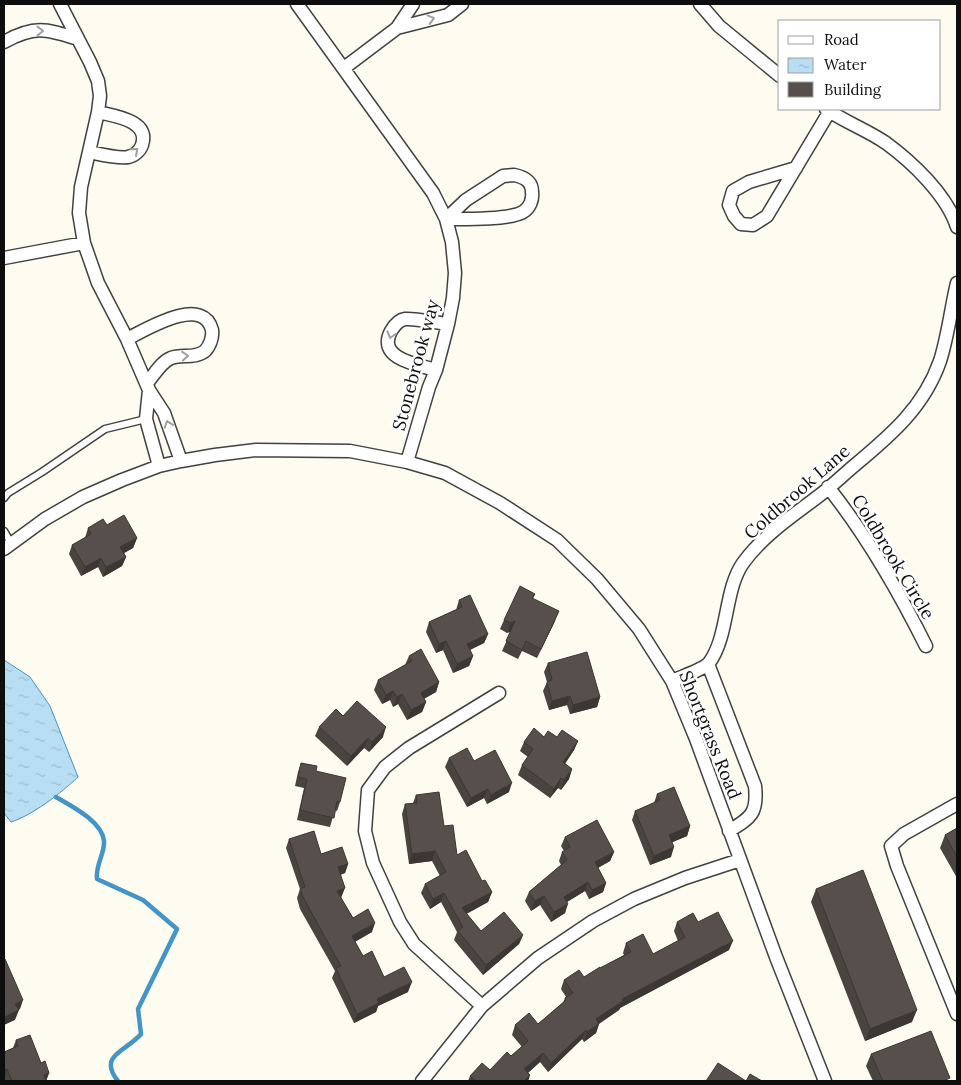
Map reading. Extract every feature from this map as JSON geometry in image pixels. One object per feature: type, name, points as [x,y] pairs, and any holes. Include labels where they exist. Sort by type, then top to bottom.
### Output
[{"type":"street","points":[[60,4],[98,81],[100,96],[80,196],[84,243],[89,262],[148,386],[164,412],[181,461]]},
{"type":"street","name":"Stonebrook way","points":[[297,4],[415,165],[433,193],[446,219],[452,242],[455,274],[448,324],[436,370],[429,387],[407,462]]},
{"type":"street","points":[[344,68],[397,28],[413,4]]},
{"type":"street","points":[[397,28],[448,15],[462,4]]},
{"type":"street","points":[[700,4],[719,26],[778,74]]},
{"type":"street","points":[[4,42],[26,32],[38,30],[51,31],[78,39]]},
{"type":"street","points":[[796,168],[749,182],[733,191],[729,205],[734,216],[742,224],[753,226],[768,216],[796,168],[829,110],[886,143],[912,164],[935,189],[953,214],[957,226]]},
{"type":"street","points":[[89,152],[126,158],[139,150],[142,145],[143,136],[141,130],[134,123],[98,112]]},
{"type":"street","points":[[514,175],[522,177],[528,181],[532,188],[533,195],[530,204],[524,212],[512,216],[446,219],[466,200],[503,176],[514,175]]},
{"type":"street","points":[[4,258],[84,243]]},
{"type":"street","name":"Coldbrook Lane","points":[[708,664],[718,644],[735,579],[743,563],[775,531],[898,428],[912,412],[929,385],[952,326],[957,283]]},
{"type":"street","points":[[127,339],[157,324],[184,314],[202,317],[212,329],[212,337],[206,350],[200,354],[170,359],[148,386],[146,419],[158,466]]},
{"type":"street","points":[[436,370],[398,358],[390,349],[389,335],[397,323],[405,319],[448,324]]},
{"type":"street","name":"Shortgrass Road","points":[[7,546],[45,519],[83,497],[158,466],[215,454],[256,450],[350,450],[407,462],[445,473],[500,503],[556,540],[597,579],[633,622],[672,681],[696,738],[729,831],[825,1081]]},
{"type":"street","name":"Coldbrook Circle","points":[[828,487],[853,518],[910,614],[926,646]]},
{"type":"street","points":[[672,681],[708,664],[755,786],[756,799],[754,810],[744,822],[729,831]]},
{"type":"street","points":[[482,1006],[414,944],[400,922],[373,863],[365,831],[368,790],[385,767],[409,748],[499,693]]},
{"type":"street","points":[[957,804],[904,834],[891,846],[897,866],[957,1014]]},
{"type":"street","points":[[422,1081],[482,1006],[538,958],[594,921],[634,899],[685,878],[740,860]]},
{"type":"lane","points":[[4,498],[8,493],[105,429],[146,419]]},
{"type":"lane","points":[[4,531],[7,546]]},
{"type":"water","points":[[4,660],[30,677],[50,706],[78,777],[46,803],[11,822],[4,813]]},
{"type":"building","points":[[124,515],[137,538],[120,547],[126,557],[106,567],[101,558],[85,567],[72,545],[91,534],[88,528],[103,519],[107,525]]},
{"type":"building","points":[[520,586],[535,594],[532,598],[559,611],[541,649],[526,641],[522,650],[506,641],[515,621],[511,623],[504,620]]},
{"type":"building","points":[[470,595],[488,634],[467,644],[473,656],[457,664],[446,641],[439,644],[429,622],[462,607],[459,600]]},
{"type":"building","points":[[421,649],[439,682],[421,693],[426,702],[411,710],[402,694],[397,697],[393,691],[386,695],[378,680],[412,661],[409,656]]},
{"type":"building","points":[[587,652],[600,697],[573,705],[570,696],[552,701],[547,682],[552,680],[548,663]]},
{"type":"building","points":[[357,701],[386,727],[372,742],[368,738],[351,756],[319,727],[336,709],[343,716]]},
{"type":"building","points":[[534,728],[544,737],[548,731],[557,737],[562,730],[578,741],[563,762],[572,769],[564,780],[561,778],[554,789],[522,765],[533,749],[524,742]]},
{"type":"building","points":[[467,748],[474,761],[495,750],[512,783],[491,795],[488,789],[471,798],[449,758]]},
{"type":"building","points":[[301,763],[317,766],[316,771],[346,778],[340,802],[337,801],[334,818],[300,810],[307,779],[298,777]]},
{"type":"building","points":[[674,787],[690,826],[669,835],[674,847],[654,856],[635,811],[660,800],[657,794]]},
{"type":"building","points":[[439,792],[444,826],[453,825],[457,855],[466,850],[482,881],[485,880],[492,892],[462,908],[481,931],[504,912],[523,935],[486,965],[458,931],[463,927],[444,893],[433,899],[425,884],[446,872],[435,851],[412,854],[405,804],[417,803],[416,795]]},
{"type":"building","points":[[597,820],[614,852],[595,862],[606,883],[592,890],[588,882],[564,897],[568,904],[554,912],[544,896],[535,901],[529,892],[567,860],[562,852],[570,847],[565,837]]},
{"type":"building","points":[[957,828],[957,857],[945,835]]},
{"type":"building","points":[[314,831],[321,854],[342,847],[348,864],[338,867],[345,888],[337,891],[353,918],[368,909],[375,923],[352,936],[363,956],[372,951],[384,977],[404,967],[412,982],[377,999],[379,1003],[357,1014],[336,968],[341,966],[300,889],[305,887],[289,839]]},
{"type":"building","points":[[863,870],[917,1010],[870,1029],[816,889]]},
{"type":"building","points":[[718,912],[733,941],[622,999],[623,1001],[596,1019],[599,1024],[587,1032],[586,1030],[551,1063],[543,1053],[524,1069],[530,1075],[524,1081],[476,1081],[470,1076],[482,1063],[490,1070],[507,1052],[511,1056],[528,1041],[515,1025],[529,1013],[538,1024],[566,1000],[565,998],[573,993],[564,980],[579,970],[584,977],[631,952],[626,943],[643,934],[653,954],[685,937],[677,922],[693,913],[698,922]]},
{"type":"building","points":[[4,959],[23,1000],[15,1004],[19,1010],[4,1017]]},
{"type":"building","points":[[931,1031],[950,1078],[943,1081],[883,1081],[871,1054]]},
{"type":"building","points":[[30,1035],[41,1063],[45,1061],[49,1073],[44,1075],[46,1081],[12,1081],[7,1069],[4,1070],[4,1052],[18,1046],[16,1040]]},
{"type":"building","points":[[718,1063],[746,1081],[706,1081]]},
{"type":"building","points":[[750,1074],[762,1081],[746,1081]]},
{"type":"waterway","points":[[56,797],[85,815],[98,827],[102,834],[104,846],[97,869],[97,879],[143,900],[177,929],[138,1009],[141,1034],[112,1059],[112,1072],[118,1081]]}]
